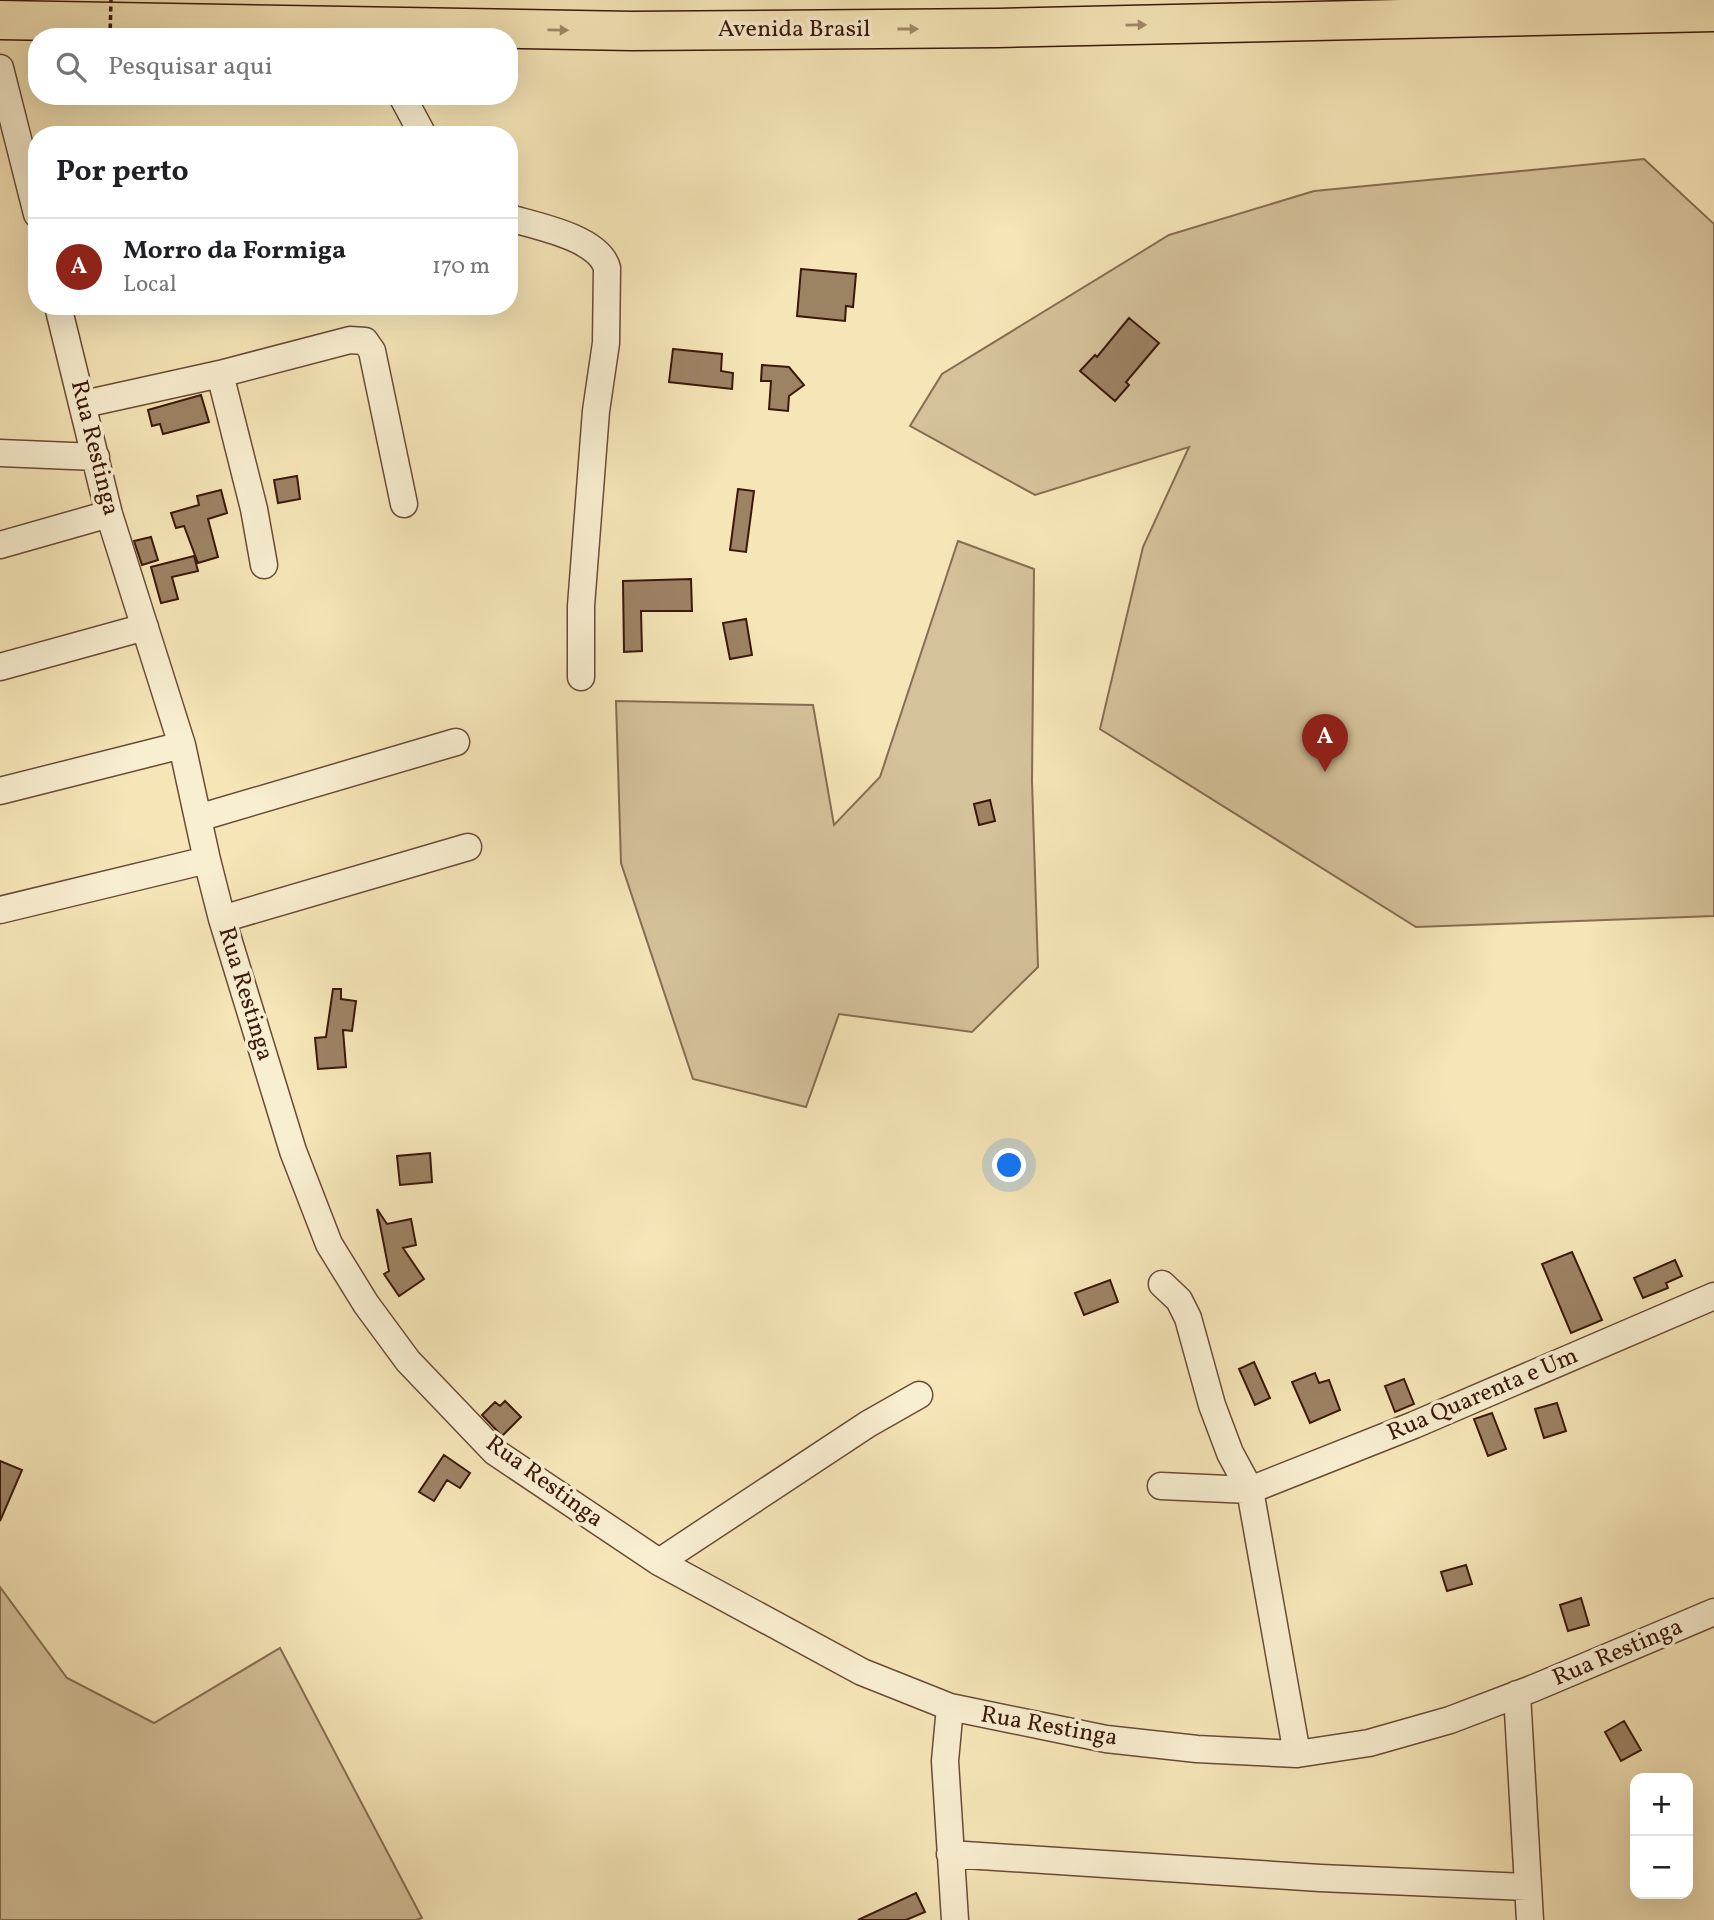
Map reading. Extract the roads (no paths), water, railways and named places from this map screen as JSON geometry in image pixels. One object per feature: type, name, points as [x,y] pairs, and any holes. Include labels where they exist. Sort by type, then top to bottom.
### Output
[{"type":"highway","name":"Avenida Brasil","points":[[518,31],[998,28],[1714,12]]},
{"type":"highway","name":"Avenida Brasil","points":[[0,20],[243,28]]},
{"type":"street","points":[[0,68],[28,178]]},
{"type":"street","points":[[407,105],[418,126]]},
{"type":"street","points":[[518,221],[593,247],[605,260],[607,268],[606,343],[596,411],[581,606],[581,677]]},
{"type":"street","name":"Rua Restinga","points":[[60,315],[109,514],[182,745],[206,859],[222,919],[293,1152],[329,1244],[366,1304],[408,1361],[495,1452],[659,1562],[862,1672],[950,1707],[1107,1739],[1197,1749],[1297,1754],[1369,1743],[1410,1732],[1517,1694],[1714,1612]]},
{"type":"street","points":[[84,404],[220,374],[350,340],[365,341],[372,351],[404,504]]},
{"type":"street","points":[[220,374],[254,509],[264,565]]},
{"type":"street","points":[[0,453],[96,457]]},
{"type":"street","points":[[0,545],[109,514]]},
{"type":"street","points":[[0,667],[145,627]]},
{"type":"street","points":[[198,818],[456,742]]},
{"type":"street","points":[[0,791],[182,745]]},
{"type":"street","points":[[222,919],[468,847]]},
{"type":"street","points":[[0,910],[206,859]]},
{"type":"street","points":[[1162,1284],[1178,1300],[1188,1318],[1217,1417],[1230,1453],[1250,1490],[1297,1754]]},
{"type":"street","name":"Rua Quarenta e Um","points":[[1161,1486],[1250,1490],[1426,1419],[1714,1296]]},
{"type":"street","points":[[659,1562],[867,1424],[919,1395]]},
{"type":"street","points":[[1517,1694],[1530,1920]]},
{"type":"street","points":[[950,1707],[944,1761],[955,1920]]},
{"type":"street","points":[[950,1854],[1320,1878],[1527,1887]]},
{"type":"place","name":"Morro da Formiga","points":[[1325,772]]}]
